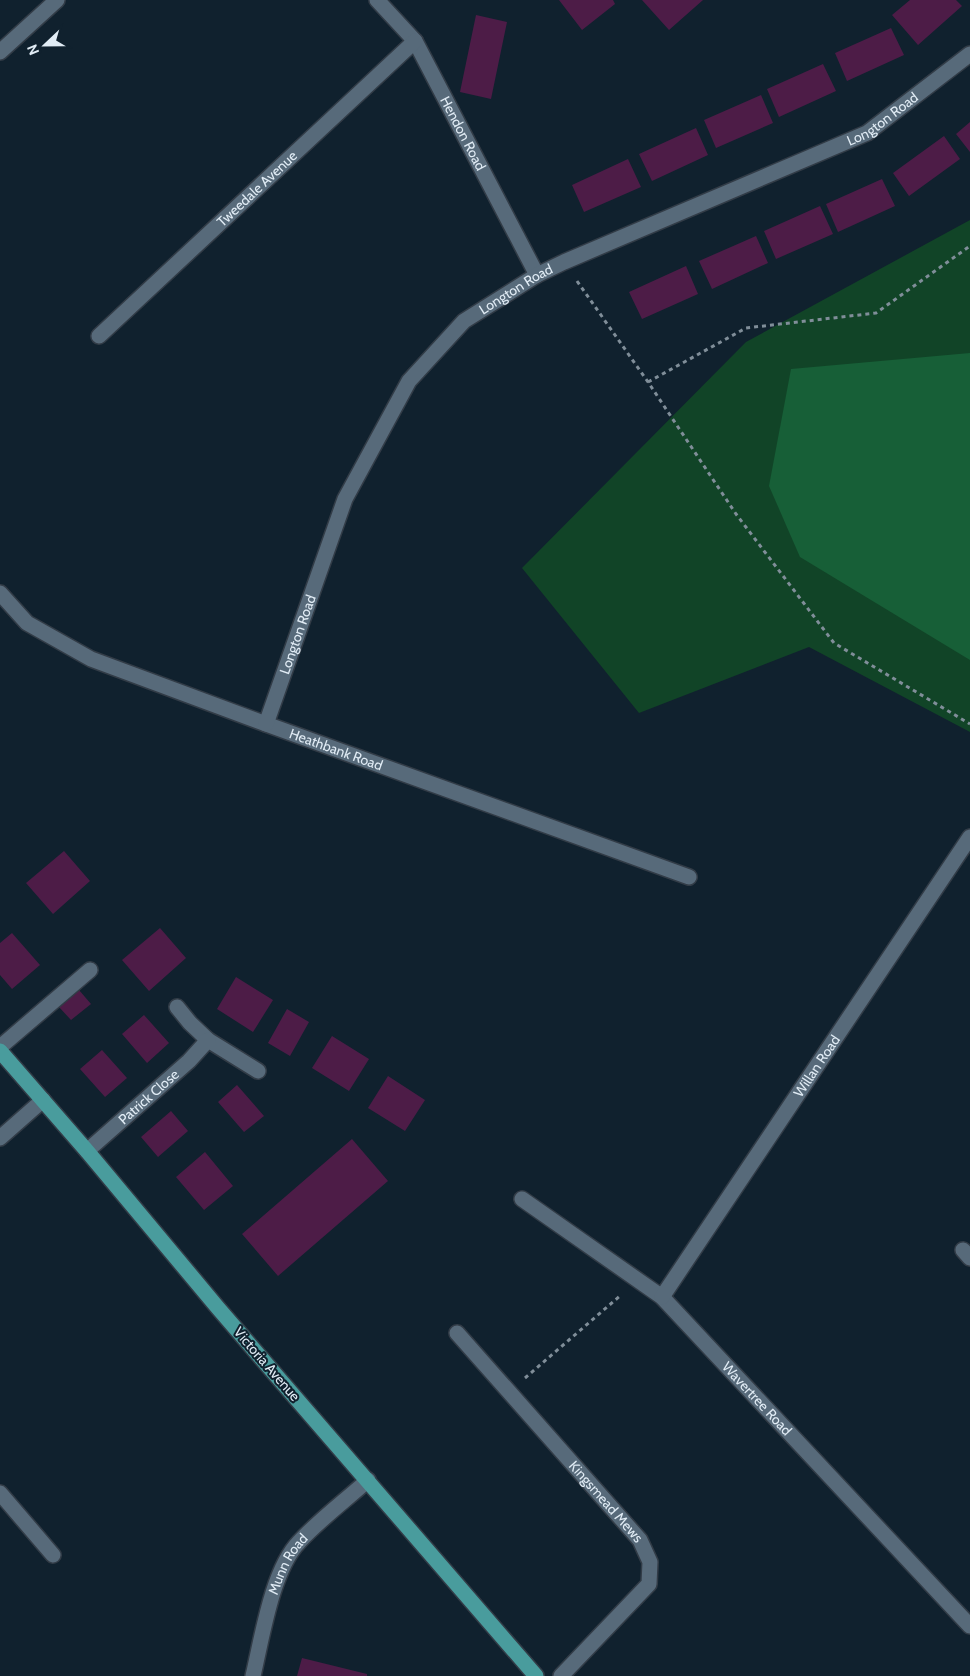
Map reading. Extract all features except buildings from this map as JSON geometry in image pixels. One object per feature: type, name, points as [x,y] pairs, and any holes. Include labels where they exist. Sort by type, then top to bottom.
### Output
[{"type":"main road","name":"Victoria Avenue","points":[[0,1051],[87,1151],[218,1308],[536,1676]]},
{"type":"street","points":[[0,52],[57,0]]},
{"type":"street","name":"Hendon Road","points":[[377,0],[415,41],[537,275]]},
{"type":"street","name":"Tweedale Avenue","points":[[99,336],[415,41]]},
{"type":"street","name":"Longton Road","points":[[266,724],[345,499],[409,381],[464,321],[537,275],[564,262],[867,133],[970,54]]},
{"type":"street","name":"Heathbank Road","points":[[0,593],[27,623],[91,659],[689,876]]},
{"type":"street","name":"Willan Road","points":[[662,1297],[970,837]]},
{"type":"street","points":[[0,1047],[90,970]]},
{"type":"street","points":[[177,1007],[208,1040],[258,1071]]},
{"type":"street","name":"Patrick Close","points":[[87,1151],[189,1061],[208,1040]]},
{"type":"street","points":[[0,1138],[43,1100]]},
{"type":"street","name":"Wavertree Road","points":[[522,1199],[662,1297],[970,1626]]},
{"type":"street","name":"Kingsmead Mews","points":[[457,1333],[640,1540],[650,1562],[649,1584],[561,1676]]},
{"type":"street","name":"Munn Road","points":[[253,1676],[272,1594],[283,1566],[297,1543],[368,1480]]},
{"type":"street","points":[[0,1493],[53,1555]]},
{"type":"path","points":[[648,382],[746,328],[876,313],[970,246]]},
{"type":"path","points":[[564,262],[648,382],[736,514],[834,643],[970,724]]},
{"type":"path","points":[[509,1391],[638,1280]]},
{"type":"green space","points":[[970,220],[970,732],[809,647],[639,713],[522,568],[746,342]]},
{"type":"green space","points":[[970,353],[970,660],[800,557],[769,486],[791,369]]}]
